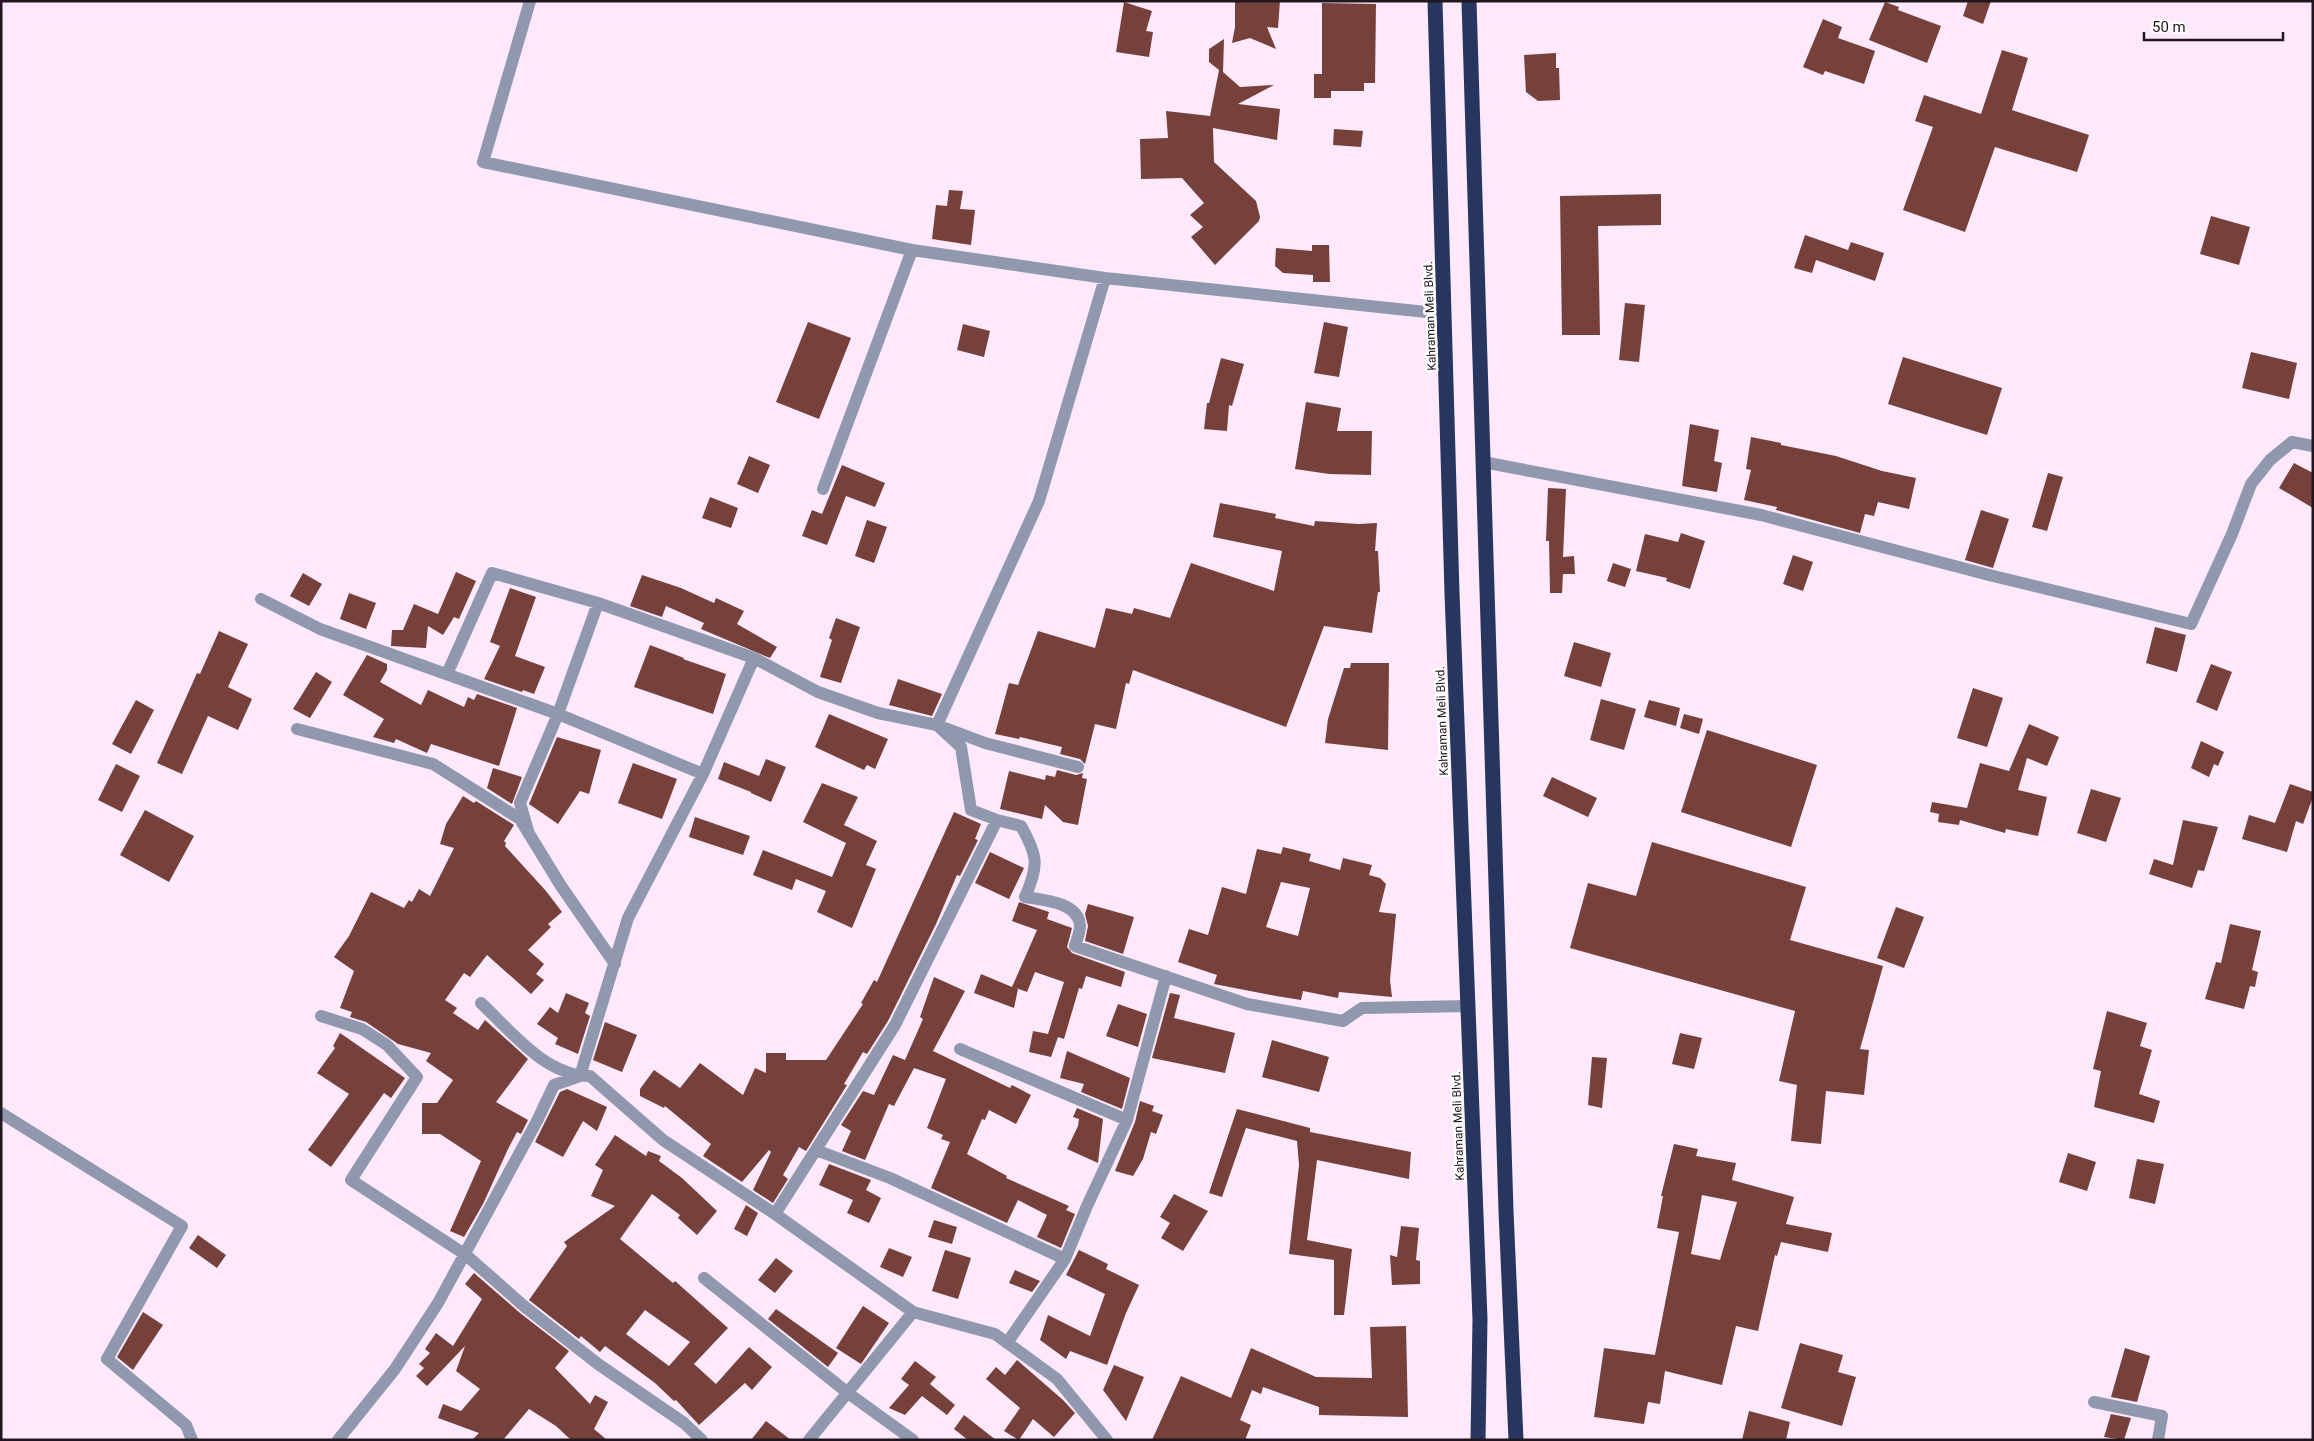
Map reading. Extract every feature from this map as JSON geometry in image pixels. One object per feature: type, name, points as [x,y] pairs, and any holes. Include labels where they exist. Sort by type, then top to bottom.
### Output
[{"type":"highway","name":"Kahraman Meli Blvd.","points":[[1435,1],[1452,594],[1480,1320],[1478,1440]]},
{"type":"highway","points":[[1470,1],[1506,1210],[1516,1440]]},
{"type":"street","points":[[530,1],[483,162],[912,250],[1105,278],[1445,314]]},
{"type":"street","points":[[823,488],[912,250]]},
{"type":"street","points":[[937,725],[1039,501],[1105,278]]},
{"type":"street","points":[[1483,462],[1762,515],[1989,575],[2191,624],[2232,534],[2250,484],[2270,460],[2292,442],[2313,446]]},
{"type":"street","points":[[447,674],[492,573],[598,603],[754,658],[818,692],[878,712],[937,725],[984,743],[1078,767]]},
{"type":"street","points":[[261,599],[320,629],[558,714],[703,774]]},
{"type":"street","points":[[529,834],[520,803],[558,714],[598,603]]},
{"type":"street","points":[[580,1076],[628,918],[703,774],[754,658]]},
{"type":"street","points":[[937,725],[961,747],[972,810],[997,820],[1021,826],[1031,844],[1036,866],[1025,897],[1058,903],[1074,912],[1080,926],[1076,946],[1247,1004],[1342,1021],[1362,1008],[1469,1006]]},
{"type":"street","points":[[297,729],[433,764],[520,819],[561,886],[615,964]]},
{"type":"street","points":[[775,1214],[895,1025],[997,820]]},
{"type":"street","points":[[1007,1343],[1065,1259],[1127,1120],[1166,976]]},
{"type":"street","points":[[481,1003],[546,1062],[580,1076]]},
{"type":"street","points":[[321,1016],[362,1028],[387,1046],[417,1077],[351,1180],[466,1255],[525,1307],[598,1364],[684,1422],[702,1440]]},
{"type":"street","points":[[960,1049],[1127,1120]]},
{"type":"street","points":[[338,1440],[395,1369],[438,1304],[537,1121],[554,1085],[580,1076],[590,1076],[664,1140],[775,1214],[913,1312],[995,1334],[1057,1379],[1107,1440]]},
{"type":"street","points":[[1,1113],[182,1226],[107,1359],[186,1425],[192,1440]]},
{"type":"street","points":[[816,1150],[890,1178],[1065,1259]]},
{"type":"street","points":[[704,1278],[848,1393],[912,1440]]},
{"type":"street","points":[[809,1440],[913,1312]]},
{"type":"street","points":[[2094,1402],[2162,1416],[2158,1440]]},
{"type":"building","points":[[1235,1],[1280,1],[1278,28],[1267,27],[1276,49],[1250,38],[1232,43],[1235,27]]},
{"type":"building","points":[[1968,1],[1991,1],[1983,24],[1963,16]]},
{"type":"building","points":[[1124,2],[1152,11],[1146,31],[1153,32],[1149,57],[1116,52]]},
{"type":"building","points":[[1885,2],[1899,7],[1898,10],[1941,26],[1927,63],[1869,40]]},
{"type":"building","points":[[1322,3],[1376,4],[1375,83],[1364,83],[1364,91],[1331,91],[1331,98],[1314,98],[1314,74],[1322,74]]},
{"type":"building","points":[[1823,19],[1842,27],[1838,38],[1875,51],[1864,84],[1825,71],[1823,75],[1803,67]]},
{"type":"building","points":[[1224,39],[1223,72],[1240,87],[1274,85],[1238,104],[1280,109],[1277,140],[1213,128],[1214,162],[1256,201],[1260,217],[1259,221],[1215,265],[1191,237],[1203,227],[1190,215],[1204,203],[1182,178],[1141,179],[1140,139],[1168,138],[1166,111],[1210,116],[1219,70],[1209,62],[1209,49]]},
{"type":"building","points":[[2002,50],[2028,58],[2012,110],[2089,135],[2077,172],[1995,147],[1965,232],[1903,210],[1933,127],[1915,121],[1924,95],[1981,114]]},
{"type":"building","points":[[1556,53],[1556,68],[1559,68],[1560,100],[1538,101],[1526,92],[1524,55]]},
{"type":"building","points":[[1334,129],[1363,131],[1361,147],[1333,145]]},
{"type":"building","points":[[949,190],[963,191],[960,209],[975,210],[971,245],[932,239],[936,205],[947,206]]},
{"type":"building","points":[[1661,194],[1661,225],[1598,226],[1600,335],[1562,335],[1560,196]]},
{"type":"building","points":[[2211,216],[2250,227],[2239,265],[2200,254]]},
{"type":"building","points":[[1805,235],[1848,250],[1851,242],[1884,253],[1875,281],[1816,260],[1812,273],[1794,268]]},
{"type":"building","points":[[1312,245],[1329,245],[1330,282],[1313,282],[1313,275],[1283,273],[1275,266],[1276,248],[1312,251]]},
{"type":"building","points":[[1625,303],[1645,305],[1639,362],[1619,360]]},
{"type":"building","points":[[808,322],[851,338],[819,419],[776,402]]},
{"type":"building","points":[[1324,322],[1348,327],[1339,377],[1314,373]]},
{"type":"building","points":[[963,324],[990,331],[984,357],[957,350]]},
{"type":"building","points":[[2251,352],[2297,363],[2289,399],[2242,388]]},
{"type":"building","points":[[1903,357],[2002,388],[1987,435],[1888,404]]},
{"type":"building","points":[[1221,358],[1244,364],[1232,406],[1229,405],[1227,431],[1204,429],[1207,403],[1209,403]]},
{"type":"building","points":[[1306,402],[1341,408],[1337,431],[1372,431],[1371,475],[1329,474],[1295,469]]},
{"type":"building","points":[[1690,424],[1719,430],[1714,461],[1722,463],[1717,492],[1682,486]]},
{"type":"building","points":[[1751,437],[1836,456],[1882,471],[1916,478],[1909,509],[1878,502],[1874,516],[1865,514],[1860,533],[1776,510],[1777,507],[1744,500],[1751,470],[1746,469]]},
{"type":"building","points":[[749,456],[770,465],[758,493],[737,484]]},
{"type":"building","points":[[2294,463],[2313,473],[2313,508],[2279,488]]},
{"type":"building","points":[[842,465],[885,483],[875,507],[846,496],[827,545],[802,536],[812,510],[822,514]]},
{"type":"building","points":[[2048,473],[2063,477],[2047,531],[2032,527]]},
{"type":"building","points":[[1548,488],[1566,489],[1563,557],[1574,556],[1575,574],[1563,574],[1562,593],[1550,593],[1549,541],[1546,541]]},
{"type":"building","points":[[710,497],[738,508],[731,528],[702,518]]},
{"type":"building","points":[[1220,503],[1276,514],[1275,518],[1314,526],[1315,521],[1358,524],[1377,523],[1375,551],[1378,551],[1380,592],[1378,592],[1372,633],[1324,626],[1286,727],[1133,670],[1129,684],[1126,683],[1116,729],[1095,724],[1085,764],[1080,759],[1060,754],[1062,747],[1020,737],[1019,739],[995,734],[1009,683],[1018,685],[1038,631],[1095,648],[1106,608],[1132,614],[1134,608],[1170,618],[1191,563],[1274,591],[1282,551],[1213,537]]},
{"type":"building","points":[[1981,510],[2009,519],[1993,568],[1965,560]]},
{"type":"building","points":[[867,520],[887,527],[874,563],[855,556]]},
{"type":"building","points":[[1681,533],[1705,541],[1690,589],[1666,581],[1667,578],[1636,571],[1645,534],[1678,542]]},
{"type":"building","points":[[1793,555],[1813,562],[1803,591],[1783,584]]},
{"type":"building","points":[[1613,563],[1631,569],[1625,587],[1607,581]]},
{"type":"building","points":[[456,572],[476,581],[459,619],[454,617],[443,635],[428,626],[426,648],[391,646],[392,630],[403,630],[414,604],[438,614]]},
{"type":"building","points":[[303,573],[322,584],[309,606],[290,596]]},
{"type":"building","points":[[642,575],[681,588],[714,603],[716,598],[744,611],[737,624],[777,647],[770,658],[701,629],[704,623],[666,606],[662,617],[630,606]]},
{"type":"building","points":[[510,588],[536,597],[515,656],[545,667],[534,694],[523,690],[522,692],[484,679],[500,646],[490,642]]},
{"type":"building","points":[[349,593],[376,603],[366,629],[340,619]]},
{"type":"building","points":[[836,618],[860,627],[841,683],[820,677],[832,640],[829,638]]},
{"type":"building","points":[[2155,627],[2186,635],[2177,672],[2146,663]]},
{"type":"building","points":[[219,631],[248,644],[228,687],[252,699],[238,730],[208,716],[182,774],[157,763],[197,673],[200,674]]},
{"type":"building","points":[[1574,642],[1611,653],[1601,687],[1564,676]]},
{"type":"building","points":[[650,645],[726,674],[713,714],[634,687]]},
{"type":"building","points":[[367,655],[387,664],[387,670],[380,682],[421,705],[428,690],[464,707],[468,697],[474,700],[477,694],[517,708],[499,766],[431,744],[427,753],[396,739],[394,743],[373,737],[384,719],[343,695]]},
{"type":"building","points":[[1351,663],[1389,663],[1388,750],[1325,743],[1328,719],[1344,668],[1350,668]]},
{"type":"building","points":[[2211,664],[2232,672],[2217,711],[2196,702]]},
{"type":"building","points":[[316,672],[332,682],[310,718],[293,709]]},
{"type":"building","points":[[898,679],[942,694],[932,716],[889,705]]},
{"type":"building","points":[[1973,688],[2003,698],[1987,747],[1957,738]]},
{"type":"building","points":[[1601,699],[1636,709],[1624,750],[1590,740]]},
{"type":"building","points":[[136,700],[154,710],[131,754],[112,744]]},
{"type":"building","points":[[1649,700],[1680,708],[1676,726],[1644,717]]},
{"type":"building","points":[[829,714],[888,739],[875,769],[867,765],[864,770],[815,747]]},
{"type":"building","points":[[1684,714],[1703,719],[1699,734],[1680,728]]},
{"type":"building","points":[[2029,724],[2059,737],[2047,766],[2027,758],[2018,790],[2047,797],[2038,836],[2006,829],[2005,833],[1960,820],[1959,825],[1938,822],[1939,814],[1930,812],[1932,802],[1967,808],[1980,763],[2009,771]]},
{"type":"building","points":[[1707,730],[1817,765],[1791,847],[1681,812]]},
{"type":"building","points":[[557,737],[601,750],[589,794],[580,791],[558,824],[529,804]]},
{"type":"building","points":[[2201,741],[2224,752],[2218,766],[2214,764],[2209,777],[2191,768]]},
{"type":"building","points":[[766,759],[786,767],[771,802],[718,779],[724,762],[759,776]]},
{"type":"building","points":[[633,763],[677,779],[662,819],[618,803]]},
{"type":"building","points":[[116,764],[140,776],[122,812],[98,800]]},
{"type":"building","points":[[493,768],[522,777],[512,804],[487,788]]},
{"type":"building","points":[[1057,770],[1076,775],[1083,773],[1082,778],[1087,779],[1078,825],[1063,822],[1045,805],[1042,819],[1000,809],[1009,771],[1045,780],[1046,775],[1055,777]]},
{"type":"building","points":[[1552,777],[1597,798],[1588,817],[1543,796]]},
{"type":"building","points":[[822,783],[858,797],[844,825],[877,841],[866,865],[876,869],[852,928],[817,912],[826,891],[796,879],[792,890],[753,875],[763,850],[832,877],[846,843],[803,822]]},
{"type":"building","points":[[2290,784],[2313,792],[2313,797],[2303,824],[2296,821],[2287,852],[2242,839],[2249,815],[2275,823]]},
{"type":"building","points":[[2091,789],[2121,798],[2106,842],[2077,833]]},
{"type":"building","points":[[463,796],[474,803],[476,801],[514,825],[504,841],[506,843],[505,846],[546,891],[562,912],[548,924],[551,927],[528,950],[544,964],[536,974],[544,980],[531,994],[487,955],[470,977],[464,973],[445,1000],[457,1008],[453,1013],[478,1030],[485,1020],[528,1059],[496,1102],[528,1120],[521,1134],[517,1132],[483,1204],[464,1237],[450,1231],[481,1161],[440,1134],[422,1134],[422,1103],[437,1103],[453,1080],[426,1061],[431,1053],[398,1044],[366,1022],[350,1017],[352,1012],[340,1008],[354,971],[334,957],[349,936],[371,892],[404,908],[409,900],[412,902],[419,889],[430,896],[454,848],[440,844],[446,824]]},
{"type":"building","points":[[145,810],[194,836],[169,882],[120,855]]},
{"type":"building","points":[[954,812],[981,824],[975,839],[978,840],[960,876],[957,875],[936,924],[888,1021],[867,1054],[863,1052],[844,1084],[847,1085],[806,1151],[799,1147],[783,1175],[788,1179],[773,1203],[753,1190],[771,1152],[769,1150],[742,1182],[703,1156],[711,1144],[665,1106],[664,1108],[640,1096],[640,1089],[654,1070],[680,1088],[700,1063],[743,1095],[755,1068],[766,1073],[766,1053],[786,1053],[786,1060],[826,1060],[863,1004],[861,1003],[874,980],[877,982]]},
{"type":"building","points":[[695,817],[750,836],[743,855],[689,837]]},
{"type":"building","points":[[2183,820],[2218,827],[2204,871],[2198,870],[2192,888],[2149,874],[2154,859],[2173,865]]},
{"type":"building","points":[[1652,842],[1806,887],[1790,940],[1883,966],[1860,1049],[1869,1050],[1864,1095],[1826,1091],[1821,1144],[1791,1141],[1797,1085],[1779,1081],[1795,1011],[1570,948],[1588,883],[1636,896]]},
{"type":"building","points":[[1283,847],[1311,854],[1309,861],[1340,870],[1343,858],[1372,865],[1369,875],[1380,878],[1386,884],[1379,912],[1396,914],[1390,980],[1392,997],[1339,992],[1338,998],[1303,991],[1301,1000],[1276,996],[1214,984],[1217,975],[1178,962],[1189,929],[1208,935],[1222,887],[1246,894],[1257,849],[1281,854]],"holes":[[[1281,882],[1310,888],[1298,936],[1266,927]]]},
{"type":"building","points":[[990,852],[1024,868],[1009,899],[975,883]]},
{"type":"building","points":[[1019,902],[1049,912],[1047,919],[1072,928],[1067,947],[1072,953],[1125,972],[1121,987],[1086,976],[1082,989],[1079,988],[1064,1039],[1058,1037],[1051,1057],[1029,1052],[1033,1031],[1048,1034],[1064,982],[1035,972],[1027,992],[1013,987],[1018,989],[1014,1008],[974,993],[981,974],[1012,987],[1037,930],[1012,921]]},
{"type":"building","points":[[1088,904],[1134,917],[1123,954],[1085,941],[1088,926],[1085,914]]},
{"type":"building","points":[[1896,907],[1924,917],[1904,968],[1877,958]]},
{"type":"building","points":[[2230,924],[2261,931],[2252,970],[2258,972],[2255,987],[2250,986],[2244,1009],[2205,999],[2216,962],[2221,963]]},
{"type":"building","points":[[934,977],[965,991],[933,1051],[1010,1088],[1012,1085],[1031,1095],[1016,1124],[989,1110],[985,1120],[982,1119],[967,1154],[1007,1176],[1006,1178],[1069,1206],[1066,1210],[1075,1214],[1061,1248],[1037,1237],[1047,1215],[1018,1200],[1007,1223],[931,1188],[950,1142],[941,1139],[943,1135],[927,1128],[946,1079],[914,1068],[894,1106],[889,1104],[865,1160],[842,1151],[851,1131],[841,1125],[863,1091],[874,1095],[893,1055],[905,1060],[923,1019],[920,1017]]},
{"type":"building","points":[[566,993],[589,1003],[585,1013],[590,1016],[578,1054],[555,1044],[558,1038],[537,1024],[550,1007],[558,1013]]},
{"type":"building","points":[[1170,993],[1180,995],[1174,1018],[1235,1033],[1225,1073],[1152,1058]]},
{"type":"building","points":[[1118,1004],[1147,1014],[1138,1047],[1106,1036]]},
{"type":"building","points":[[2107,1011],[2147,1023],[2140,1046],[2152,1050],[2139,1094],[2160,1101],[2154,1123],[2094,1107],[2101,1071],[2093,1069]]},
{"type":"building","points":[[605,1022],[637,1035],[622,1072],[593,1060]]},
{"type":"building","points":[[340,1033],[405,1078],[391,1098],[384,1093],[331,1167],[308,1150],[349,1094],[317,1073],[335,1048],[333,1046]]},
{"type":"building","points":[[1680,1033],[1702,1038],[1694,1069],[1672,1064]]},
{"type":"building","points":[[1272,1040],[1329,1057],[1319,1092],[1262,1077]]},
{"type":"building","points":[[1067,1051],[1130,1078],[1122,1109],[1081,1092],[1084,1084],[1060,1078]]},
{"type":"building","points":[[1592,1057],[1607,1058],[1602,1108],[1588,1105]]},
{"type":"building","points":[[567,1089],[607,1107],[597,1131],[583,1121],[563,1157],[535,1142],[560,1092]]},
{"type":"building","points":[[1140,1101],[1154,1106],[1152,1111],[1163,1115],[1156,1134],[1151,1132],[1143,1159],[1133,1176],[1115,1171],[1135,1122]]},
{"type":"building","points":[[1077,1108],[1103,1119],[1098,1163],[1067,1149],[1078,1126],[1079,1119],[1073,1117]]},
{"type":"building","points":[[1237,1109],[1310,1128],[1310,1132],[1411,1152],[1409,1179],[1317,1160],[1307,1240],[1352,1249],[1344,1315],[1334,1315],[1334,1260],[1289,1254],[1299,1165],[1297,1141],[1246,1128],[1222,1197],[1209,1193]]},
{"type":"building","points":[[615,1135],[646,1156],[648,1151],[661,1156],[659,1161],[682,1178],[717,1211],[697,1235],[678,1218],[680,1215],[652,1194],[620,1239],[673,1283],[675,1281],[728,1328],[694,1364],[716,1384],[749,1347],[772,1367],[752,1390],[745,1383],[699,1425],[676,1400],[674,1401],[655,1383],[605,1346],[600,1352],[581,1336],[579,1339],[529,1300],[567,1246],[564,1242],[615,1206],[591,1196],[603,1170],[595,1165]],"holes":[[[645,1310],[690,1342],[669,1366],[626,1334]]]},
{"type":"building","points":[[1674,1144],[1698,1149],[1696,1156],[1736,1163],[1732,1180],[1794,1197],[1786,1224],[1832,1233],[1828,1252],[1781,1242],[1777,1256],[1775,1255],[1758,1331],[1736,1326],[1722,1385],[1665,1371],[1660,1404],[1648,1402],[1644,1424],[1594,1417],[1604,1348],[1655,1355],[1679,1232],[1657,1228],[1663,1196],[1661,1196]],"holes":[[[1702,1195],[1737,1202],[1720,1260],[1691,1254]]]},
{"type":"building","points":[[2068,1153],[2096,1162],[2087,1191],[2059,1182]]},
{"type":"building","points":[[2137,1159],[2164,1164],[2155,1204],[2129,1198]]},
{"type":"building","points":[[829,1164],[871,1180],[866,1190],[881,1198],[869,1223],[847,1213],[853,1200],[819,1185]]},
{"type":"building","points":[[1174,1194],[1208,1211],[1183,1251],[1161,1238],[1170,1223],[1160,1217]]},
{"type":"building","points":[[746,1205],[758,1213],[747,1236],[734,1229]]},
{"type":"building","points":[[934,1220],[957,1227],[952,1244],[928,1237]]},
{"type":"building","points":[[1401,1226],[1419,1228],[1416,1260],[1420,1261],[1420,1284],[1392,1285],[1390,1255],[1397,1257]]},
{"type":"building","points":[[198,1235],[226,1255],[217,1268],[189,1248]]},
{"type":"building","points":[[889,1248],[912,1257],[903,1277],[880,1267]]},
{"type":"building","points":[[945,1250],[971,1258],[958,1299],[932,1291]]},
{"type":"building","points":[[1079,1250],[1108,1264],[1106,1269],[1139,1285],[1126,1313],[1107,1365],[1070,1351],[1066,1359],[1040,1340],[1048,1315],[1090,1336],[1105,1294],[1066,1275]]},
{"type":"building","points":[[776,1258],[793,1271],[775,1293],[758,1280]]},
{"type":"building","points":[[1015,1270],[1040,1281],[1032,1292],[1009,1283]]},
{"type":"building","points":[[474,1273],[520,1313],[569,1351],[555,1368],[590,1404],[595,1395],[608,1402],[594,1429],[607,1440],[571,1440],[556,1426],[529,1409],[503,1440],[472,1440],[479,1433],[438,1418],[443,1404],[461,1411],[480,1389],[456,1371],[465,1346],[427,1386],[416,1376],[424,1368],[419,1364],[430,1353],[425,1349],[436,1333],[453,1346],[482,1299],[465,1284]]},
{"type":"building","points":[[863,1306],[889,1323],[861,1364],[836,1348]]},
{"type":"building","points":[[776,1309],[838,1353],[828,1367],[768,1319]]},
{"type":"building","points":[[143,1312],[163,1325],[133,1370],[117,1357]]},
{"type":"building","points":[[1406,1326],[1408,1417],[1319,1415],[1319,1407],[1263,1387],[1261,1394],[1252,1390],[1240,1420],[1251,1425],[1245,1440],[1152,1440],[1181,1376],[1231,1398],[1251,1348],[1316,1377],[1372,1378],[1370,1327]]},
{"type":"building","points":[[1800,1343],[1843,1355],[1838,1372],[1856,1377],[1842,1426],[1781,1408]]},
{"type":"building","points":[[2125,1348],[2150,1356],[2137,1402],[2111,1397]]},
{"type":"building","points":[[1017,1360],[1063,1400],[1075,1413],[1054,1437],[1033,1419],[1019,1440],[1004,1431],[1020,1408],[986,1379],[996,1367],[1005,1375]]},
{"type":"building","points":[[915,1361],[936,1377],[930,1384],[955,1405],[947,1415],[922,1396],[905,1415],[889,1408],[909,1385],[901,1379]]},
{"type":"building","points":[[1114,1365],[1144,1377],[1126,1421],[1103,1390]]},
{"type":"building","points":[[1749,1411],[1790,1422],[1786,1440],[1742,1440]]},
{"type":"building","points":[[2111,1414],[2131,1418],[2124,1440],[2104,1437]]},
{"type":"building","points":[[964,1415],[996,1440],[968,1440],[954,1429]]},
{"type":"building","points":[[766,1421],[791,1440],[751,1440]]}]
